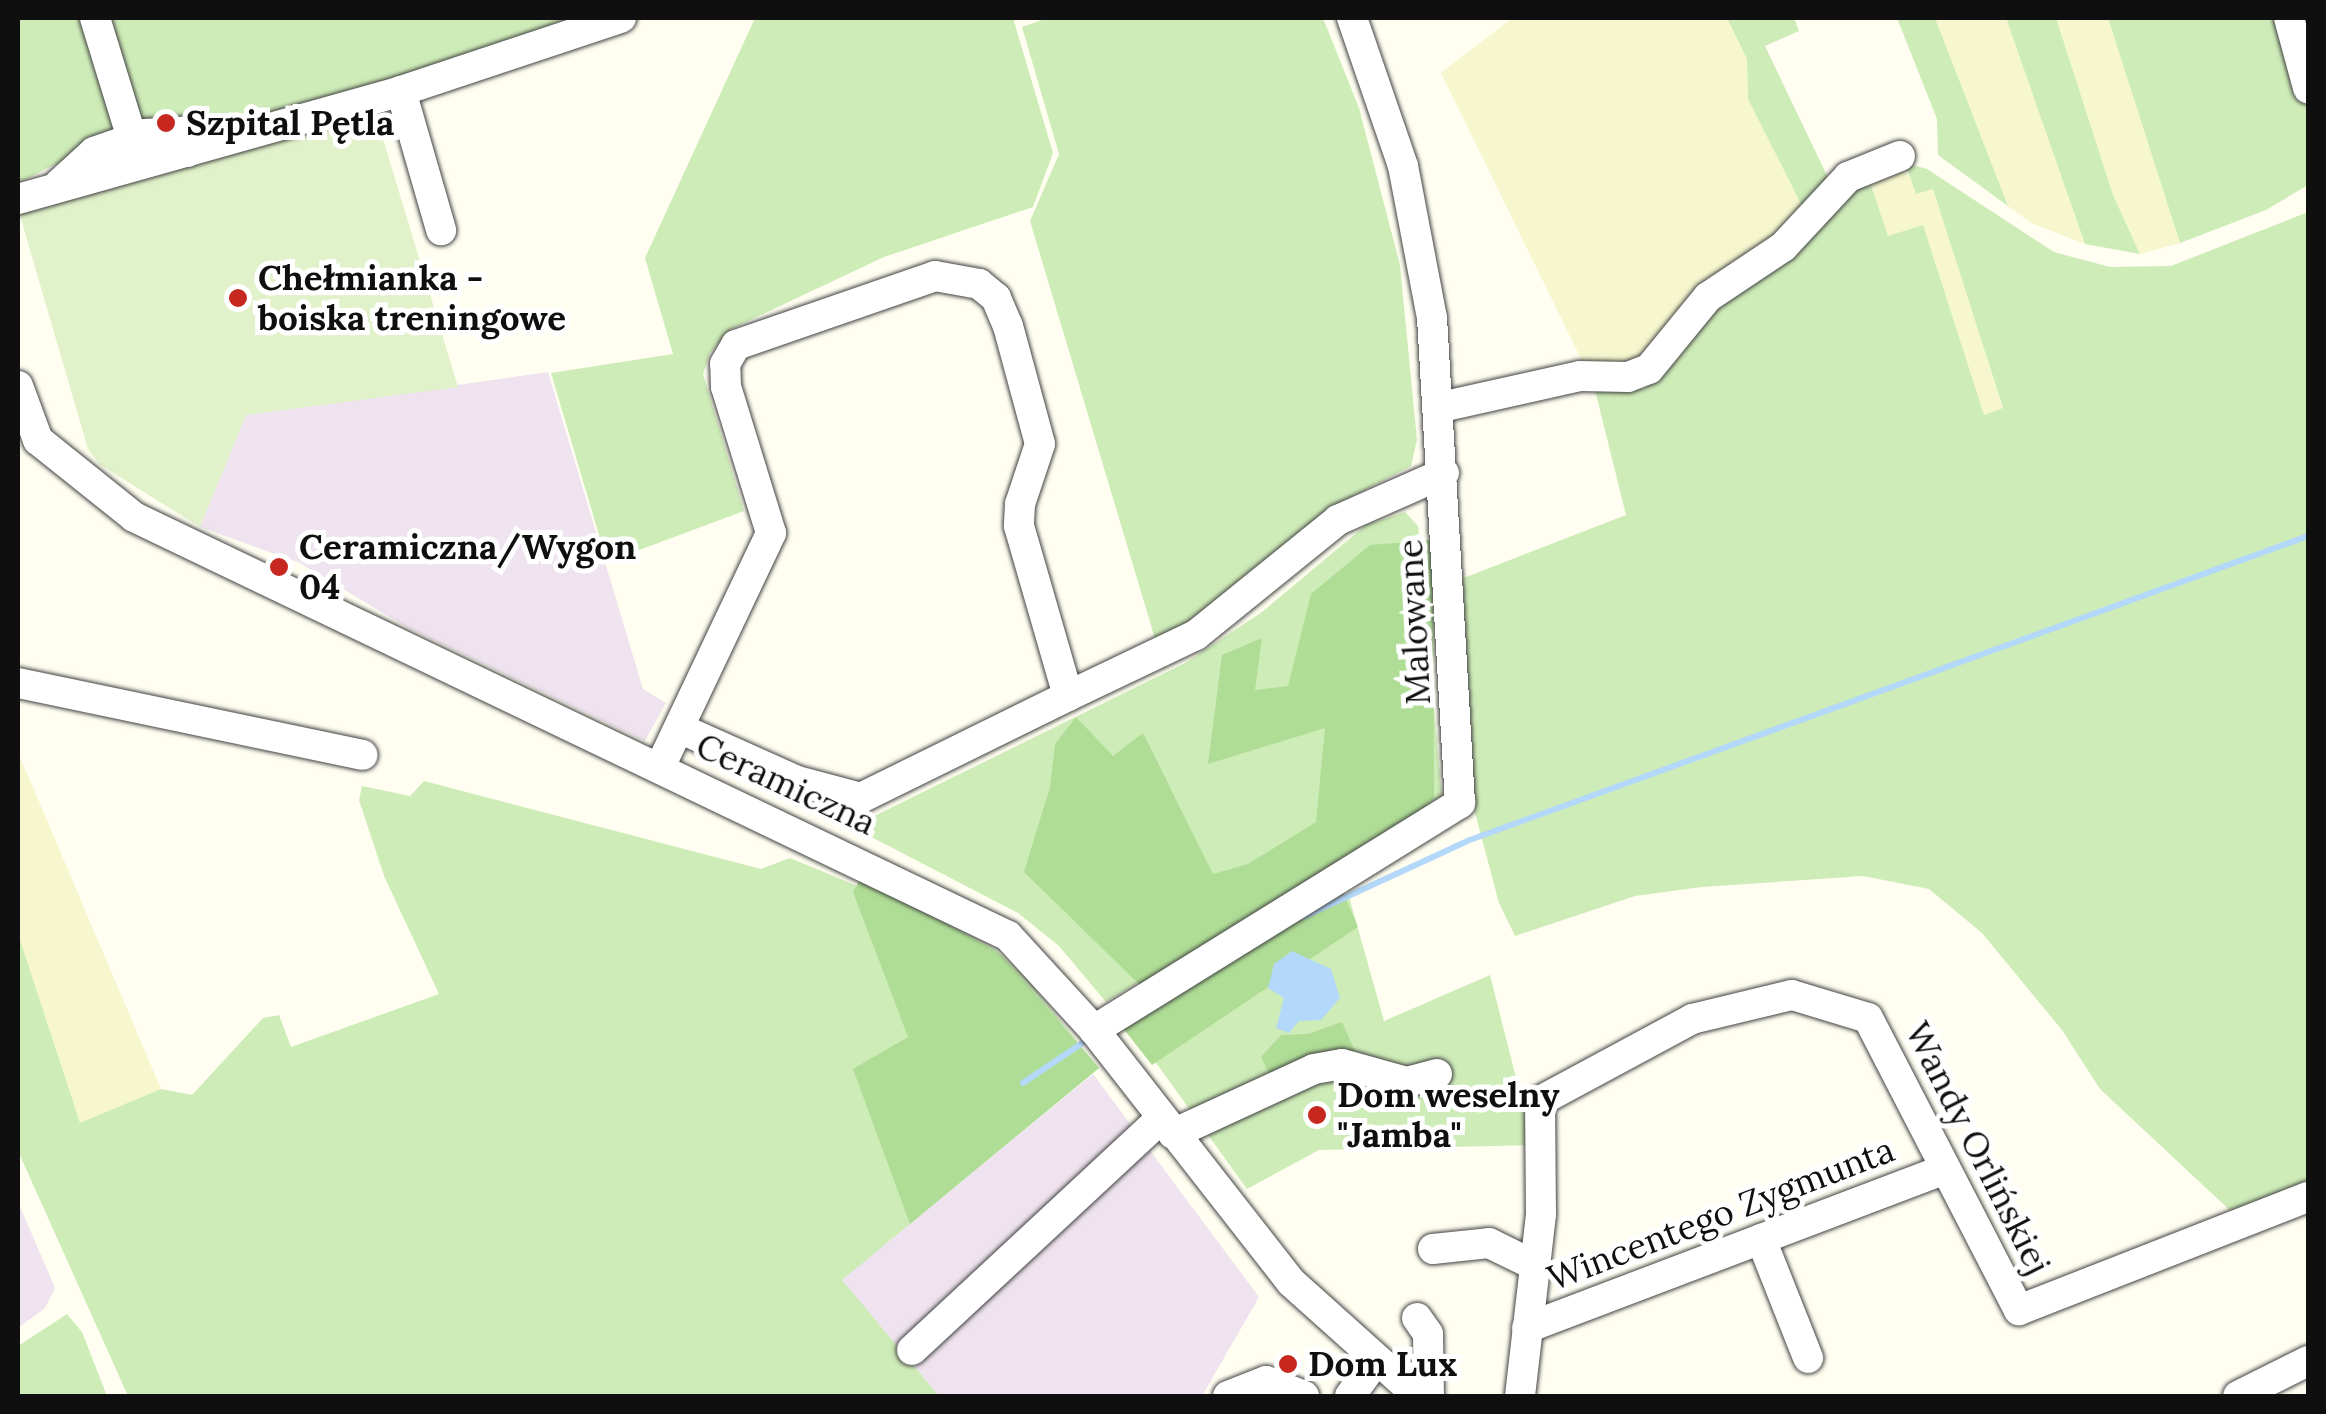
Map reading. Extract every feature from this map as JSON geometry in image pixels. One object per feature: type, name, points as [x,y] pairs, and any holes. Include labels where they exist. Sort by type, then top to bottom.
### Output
[{"type":"street","points":[[94,18],[136,151]]},
{"type":"street","points":[[18,199],[56,188],[94,152],[136,151],[180,127],[198,130],[200,144],[187,152],[401,91],[621,18]]},
{"type":"street","name":"Malowane","points":[[1097,1034],[1460,803],[1441,408],[1411,200],[1352,18]]},
{"type":"street","points":[[2289,18],[2308,88]]},
{"type":"street","points":[[401,91],[441,230]]},
{"type":"street","points":[[1441,408],[1580,376],[1628,377],[1649,369],[1708,297],[1783,247],[1848,177],[1900,156]]},
{"type":"street","points":[[660,767],[770,532],[725,364],[736,346],[760,332],[935,276],[980,284],[996,298],[1008,326],[1040,444],[1019,526],[1068,696]]},
{"type":"street","name":"Ceramiczna","points":[[18,386],[28,442],[151,526],[970,913],[1036,961],[1291,1282],[1418,1396]]},
{"type":"street","points":[[679,728],[797,781],[861,798],[1196,634],[1338,520],[1444,473]]},
{"type":"street","points":[[18,683],[363,755]]},
{"type":"street","name":"Wandy Orlińskiej","points":[[1536,1266],[1540,1101],[1692,1019],[1792,995],[1820,1000],[1868,1018],[1912,1092],[1942,1170],[1987,1237],[2020,1310],[2308,1197]]},
{"type":"street","points":[[912,1350],[1167,1127],[1314,1069],[1342,1064],[1407,1082],[1438,1074]]},
{"type":"street","name":"Wincentego Zygmunta","points":[[1526,1328],[1942,1170]]},
{"type":"street","points":[[1761,1239],[1808,1358]]},
{"type":"street","points":[[1432,1248],[1489,1243],[1536,1266],[1520,1396]]},
{"type":"street","points":[[1417,1318],[1428,1334],[1429,1396]]},
{"type":"street","points":[[2238,1396],[2308,1360]]},
{"type":"street","points":[[1350,1396],[1376,1362]]},
{"type":"street","points":[[1228,1396],[1266,1381],[1304,1396]]},
{"type":"shaded area","points":[[548,372],[643,689],[666,703],[645,741],[406,627],[300,563],[200,527],[246,415]]},
{"type":"shaded area","points":[[1093,1074],[1259,1297],[1202,1396],[939,1396],[841,1280]]},
{"type":"shaded area","points":[[18,1202],[55,1288],[45,1308],[18,1328]]},
{"type":"green space","points":[[18,18],[614,18],[251,130],[84,150],[18,183]]},
{"type":"green space","points":[[755,18],[1013,18],[1053,153],[1033,207],[884,257],[731,329],[710,353],[703,374],[744,511],[607,562],[551,373],[673,354],[645,258]]},
{"type":"green space","points":[[1048,18],[1323,18],[1359,108],[1400,265],[1417,440],[1411,466],[1332,507],[1210,616],[1156,642],[1030,221],[1059,154],[1022,27]]},
{"type":"green space","points":[[1512,18],[1727,18],[1747,59],[1748,99],[1806,214],[1636,365],[1587,371],[1441,73]]},
{"type":"green space","points":[[1727,18],[1794,18],[1799,31],[1765,46],[1832,186],[1806,214],[1748,99],[1747,59]]},
{"type":"green space","points":[[1897,18],[1935,18],[2008,206],[1938,155],[1937,119]]},
{"type":"green space","points":[[1935,18],[2006,18],[2085,244],[2031,223],[2008,206]]},
{"type":"green space","points":[[2006,18],[2056,18],[2113,195],[2140,254],[2085,244]]},
{"type":"green space","points":[[2056,18],[2108,18],[2180,243],[2140,254],[2113,195]]},
{"type":"green space","points":[[2108,18],[2308,18],[2308,185],[2266,210],[2180,243]]},
{"type":"green space","name":"Chełmianka - boiska treningowe","points":[[374,109],[458,387],[246,415],[200,527],[99,464],[88,449],[18,209]]},
{"type":"green space","points":[[1909,164],[1927,169],[2054,252],[2110,267],[2171,266],[2308,212],[2308,1189],[2236,1216],[2100,1089],[2062,1030],[1982,933],[1929,889],[1863,876],[1702,887],[1635,896],[1515,936],[1499,903],[1471,798],[1461,579],[1626,515],[1595,390],[1644,389],[1713,307],[1869,179],[1888,236],[1923,225],[1984,415],[2003,408],[1933,189],[1916,194],[1908,171],[1896,168]]},
{"type":"green space","points":[[1896,168],[1933,188],[2003,409],[1983,415],[1923,226],[1888,236],[1869,179]]},
{"type":"green space","points":[[1405,512],[1418,526],[1442,798],[1106,1002],[1059,946],[1018,913],[852,827],[1185,663],[1262,612],[1366,525]]},
{"type":"green space","points":[[1433,540],[1434,798],[1393,837],[1143,988],[1024,872],[1050,787],[1055,744],[1076,717],[1113,756],[1143,733],[1213,874],[1248,864],[1316,822],[1325,728],[1208,764],[1222,655],[1262,638],[1255,690],[1288,686],[1311,594],[1370,545]]},
{"type":"green space","points":[[18,752],[161,1089],[80,1124],[19,950]]},
{"type":"green space","points":[[424,781],[761,869],[790,858],[956,927],[994,948],[1025,977],[1099,1068],[842,1280],[939,1396],[128,1396],[18,1151],[18,934],[80,1123],[161,1089],[192,1095],[263,1018],[279,1015],[291,1047],[439,994],[384,876],[359,800],[362,786],[410,796]]},
{"type":"green space","points":[[862,876],[1000,954],[1099,1068],[910,1224],[853,1069],[908,1037],[853,892]]},
{"type":"green space","points":[[1339,883],[1358,927],[1152,1065],[1115,1018]]},
{"type":"green space","points":[[1348,893],[1384,1021],[1490,975],[1533,1145],[1319,1150],[1247,1189],[1128,1024]]},
{"type":"green space","points":[[1342,1022],[1355,1051],[1273,1081],[1261,1057],[1281,1035],[1308,1034]]},
{"type":"green space","points":[[67,1314],[82,1332],[107,1396],[18,1396],[18,1346]]},
{"type":"water","points":[[1292,951],[1331,969],[1340,998],[1321,1020],[1299,1021],[1289,1033],[1276,1028],[1284,998],[1268,988],[1274,964]]},
{"type":"waterway","points":[[1305,916],[1467,841],[2308,536]]},
{"type":"waterway","points":[[1023,1083],[1090,1038]]},
{"type":"place","name":"Szpital Pętla","points":[[166,123]]},
{"type":"place","name":"Chełmianka - boiska treningowe","points":[[238,298]]},
{"type":"place","name":"Ceramiczna/Wygon 04","points":[[279,567]]},
{"type":"place","name":"Dom weselny \"Jamba\"","points":[[1317,1115]]},
{"type":"place","name":"Dom Lux","points":[[1288,1364]]}]
